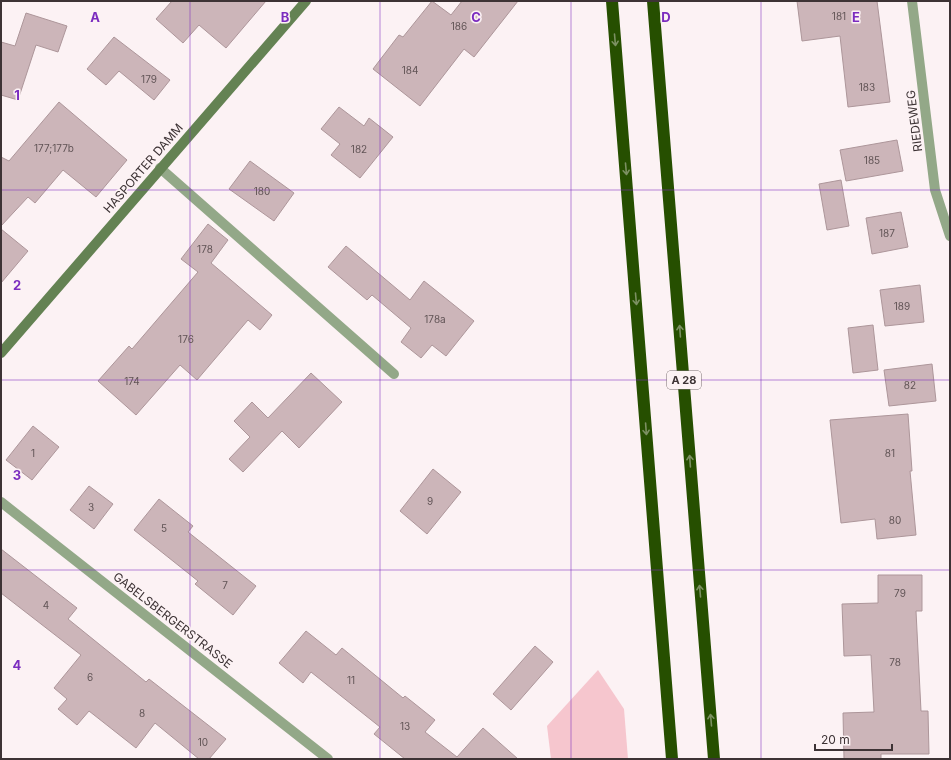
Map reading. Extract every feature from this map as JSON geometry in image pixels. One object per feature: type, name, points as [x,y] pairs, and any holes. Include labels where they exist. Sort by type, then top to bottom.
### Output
[{"type":"highway","points":[[612,1],[672,759]]},
{"type":"highway","name":"A 28","points":[[653,1],[714,759]]},
{"type":"main road","name":"HASPORTER DAMM","points":[[1,353],[306,1]]},
{"type":"street","name":"RIEDEWEG","points":[[912,1],[935,190],[950,236]]},
{"type":"street","points":[[160,168],[394,374]]},
{"type":"street","name":"GABELSBERGERSTRASSE","points":[[1,502],[328,759]]},
{"type":"shaded area","points":[[598,670],[624,709],[628,759],[551,759],[547,726]]},
{"type":"building","points":[[172,1],[266,1],[226,48],[199,25],[183,43],[156,19]]},
{"type":"building","points":[[432,1],[451,15],[462,1],[518,1],[474,57],[464,49],[420,106],[373,69],[399,35],[403,37]]},
{"type":"building","points":[[797,1],[877,1],[890,102],[848,107],[840,36],[802,41]]},
{"type":"building","points":[[26,13],[67,26],[58,52],[36,45],[18,100],[1,95],[1,42],[15,46]]},
{"type":"building","points":[[114,37],[170,80],[154,100],[119,71],[106,85],[87,69]]},
{"type":"building","points":[[59,102],[127,160],[96,197],[63,170],[35,203],[28,197],[1,226],[1,157],[9,161]]},
{"type":"building","points":[[339,107],[364,126],[369,118],[393,137],[360,178],[331,155],[340,144],[321,129]]},
{"type":"building","points":[[897,140],[903,171],[846,181],[840,150]]},
{"type":"building","points":[[250,161],[294,193],[274,221],[229,189]]},
{"type":"building","points":[[841,180],[849,226],[827,230],[819,184]]},
{"type":"building","points":[[901,212],[908,247],[872,254],[866,218]]},
{"type":"building","points":[[208,224],[228,240],[211,263],[272,315],[260,330],[248,320],[197,380],[180,365],[136,415],[98,381],[129,346],[132,349],[198,272],[181,259]]},
{"type":"building","points":[[1,229],[28,251],[1,283]]},
{"type":"building","points":[[346,246],[410,300],[424,281],[474,321],[446,356],[432,345],[421,358],[401,342],[411,328],[372,295],[367,300],[328,267]]},
{"type":"building","points":[[920,285],[924,322],[885,326],[880,290]]},
{"type":"building","points":[[873,325],[878,370],[853,373],[848,328]]},
{"type":"building","points":[[932,364],[936,401],[889,406],[884,370]]},
{"type":"building","points":[[311,373],[342,402],[299,448],[282,431],[243,472],[229,459],[250,437],[234,421],[252,402],[268,418]]},
{"type":"building","points":[[908,414],[912,471],[910,471],[916,535],[877,539],[875,519],[841,523],[830,420]]},
{"type":"building","points":[[33,426],[59,447],[32,480],[6,460]]},
{"type":"building","points":[[433,469],[461,492],[427,534],[400,511]]},
{"type":"building","points":[[89,486],[113,504],[94,529],[70,510]]},
{"type":"building","points":[[159,499],[193,526],[188,532],[256,586],[233,615],[195,584],[198,581],[134,530]]},
{"type":"building","points":[[1,549],[77,608],[68,619],[146,682],[149,679],[226,739],[209,759],[199,759],[155,723],[136,748],[89,711],[77,725],[58,709],[67,699],[54,688],[81,655],[1,593]]},
{"type":"building","points":[[878,575],[922,575],[922,611],[916,611],[921,711],[928,711],[929,754],[881,754],[881,759],[844,759],[843,713],[874,712],[871,655],[844,656],[842,604],[878,603]]},
{"type":"building","points":[[306,631],[336,655],[342,648],[403,698],[405,696],[435,720],[425,732],[457,757],[483,728],[518,759],[405,759],[374,734],[380,727],[311,672],[303,683],[279,663]]},
{"type":"building","points":[[535,646],[553,662],[511,710],[493,694]]}]
